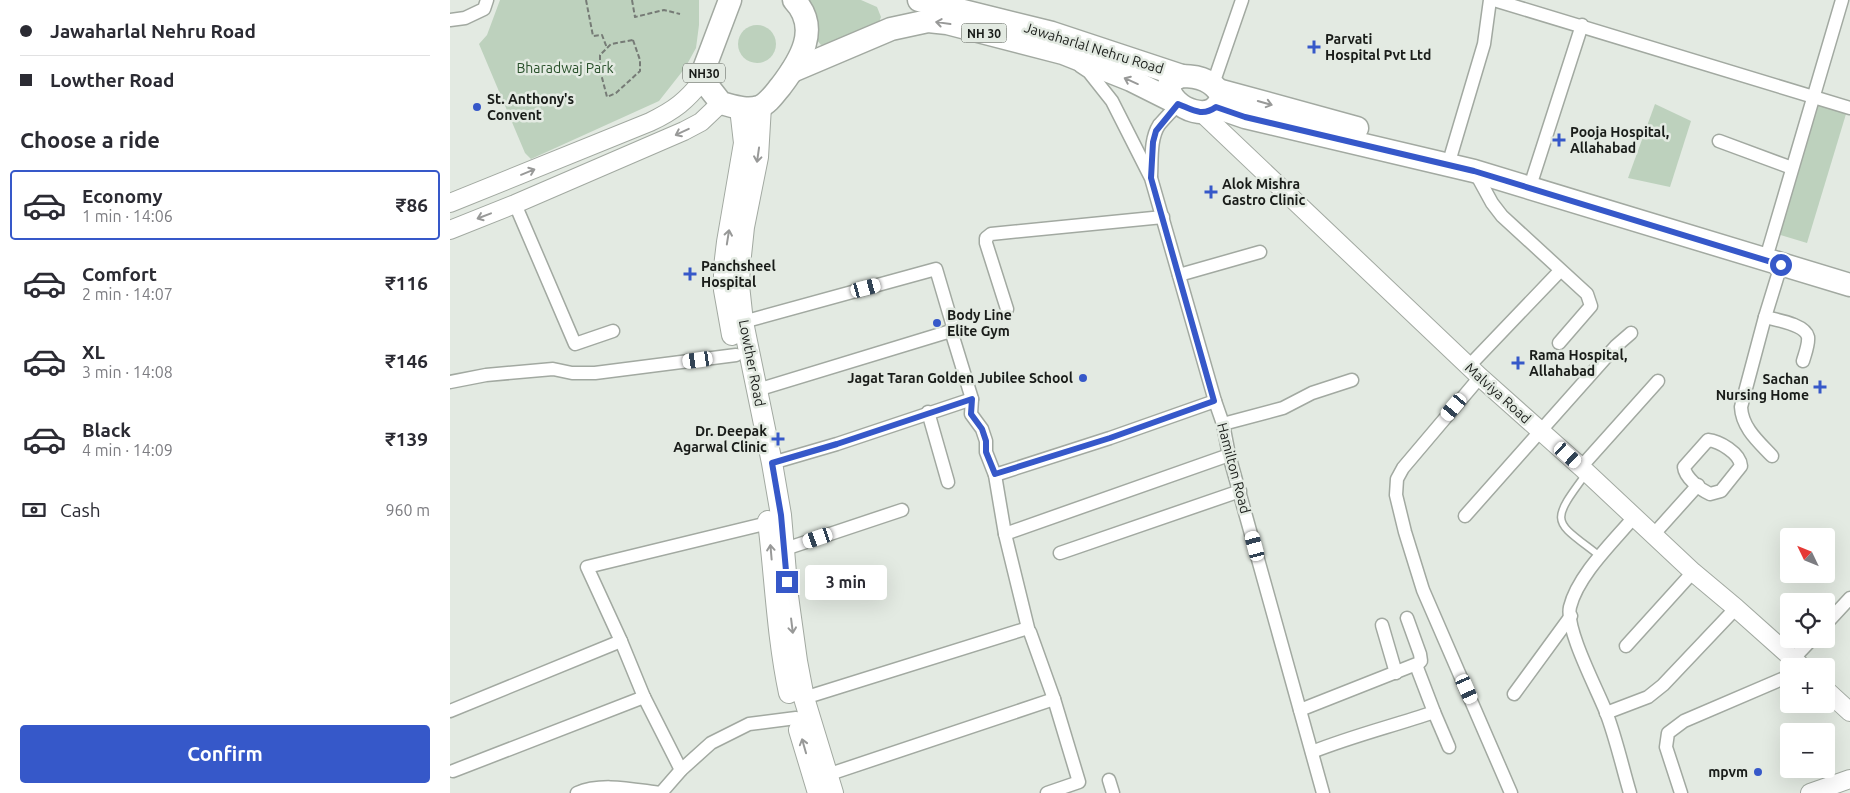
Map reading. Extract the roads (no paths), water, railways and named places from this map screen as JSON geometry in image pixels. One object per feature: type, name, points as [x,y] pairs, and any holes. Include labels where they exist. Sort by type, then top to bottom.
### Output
[{"type":"highway","name":"NH30","points":[[730,0],[704,69],[703,80],[741,106]]},
{"type":"highway","points":[[741,106],[772,97],[792,71],[804,49],[807,35],[806,23],[803,11],[794,0]]},
{"type":"highway","name":"Jawaharlal Nehru Road","points":[[930,1],[1052,33],[1182,76],[1193,76],[1212,99],[1245,117],[1474,171],[1775,256],[1850,271]]},
{"type":"highway","name":"Jawaharlal Nehru Road","points":[[792,71],[892,29],[928,21],[947,23],[1063,54],[1131,80],[1176,103],[1212,99],[1451,155],[1532,177],[1775,256],[1850,285]]},
{"type":"highway","name":"Jawaharlal Nehru Road","points":[[1176,103],[1169,92],[1169,85],[1175,79],[1182,76]]},
{"type":"main road","name":"Lowther Road","points":[[741,106],[758,156],[744,227],[740,265],[739,285],[743,322],[772,463],[785,549],[792,629],[804,698],[830,784]]},
{"type":"main road","name":"Lowther Road","points":[[741,106],[744,143],[727,242],[724,290],[764,494],[782,658],[796,718],[818,793]]},
{"type":"street","points":[[450,20],[466,18],[484,9],[487,0]]},
{"type":"street","points":[[1212,99],[1242,0]]},
{"type":"street","points":[[1451,155],[1484,44],[1490,0]]},
{"type":"street","points":[[1494,0],[1582,25],[1850,108]]},
{"type":"street","points":[[1772,456],[1746,426],[1741,416],[1741,407],[1765,317],[1792,168],[1842,0]]},
{"type":"street","points":[[1532,177],[1582,25]]},
{"type":"street","name":"Hamilton Road","points":[[1063,54],[1089,72],[1112,102],[1151,178],[1214,401],[1223,424],[1323,793]]},
{"type":"street","points":[[450,204],[650,122],[670,112],[688,98],[703,80]]},
{"type":"street","name":"Malviya Road","points":[[1212,99],[1474,372],[1584,470],[1693,572],[1736,608],[1785,658]]},
{"type":"street","points":[[1151,178],[1153,142],[1156,131],[1176,103]]},
{"type":"street","points":[[450,230],[515,204],[741,106]]},
{"type":"street","points":[[1718,142],[1792,168]]},
{"type":"street","points":[[1474,171],[1492,203],[1502,216],[1547,255],[1590,299],[1591,306],[1588,312],[1559,344]]},
{"type":"street","points":[[515,204],[575,344],[613,331]]},
{"type":"street","points":[[1007,309],[986,243],[986,238],[991,234],[1163,217]]},
{"type":"street","points":[[1179,275],[1260,252]]},
{"type":"street","points":[[743,322],[936,269],[954,330],[953,337],[972,399],[971,414],[982,429],[986,441],[986,452],[995,474],[1005,534],[1028,628],[804,698]]},
{"type":"street","points":[[1511,793],[1423,590],[1396,495],[1397,479],[1403,468],[1474,372],[1558,274]]},
{"type":"street","points":[[1765,317],[1798,326],[1806,333],[1809,339],[1803,361]]},
{"type":"street","points":[[757,390],[954,330]]},
{"type":"street","points":[[1465,516],[1616,346],[1631,333]]},
{"type":"street","points":[[450,382],[486,375],[554,369],[572,373],[595,373],[736,355]]},
{"type":"street","points":[[1223,424],[1283,408],[1312,393],[1352,380]]},
{"type":"street","points":[[1584,470],[1658,381]]},
{"type":"street","points":[[772,463],[837,444],[928,412],[972,399]]},
{"type":"street","points":[[995,474],[1110,438],[1214,401]]},
{"type":"street","points":[[928,412],[948,482]]},
{"type":"street","points":[[1708,440],[1716,442],[1737,456],[1741,466],[1721,492],[1710,494],[1698,485],[1684,472],[1684,467],[1708,440]]},
{"type":"street","points":[[1005,534],[1230,455]]},
{"type":"street","points":[[1654,534],[1698,485]]},
{"type":"street","points":[[1060,553],[1240,491]]},
{"type":"street","points":[[785,549],[902,510]]},
{"type":"street","points":[[1630,793],[1606,713],[1579,649],[1572,625],[1570,608],[1586,575],[1634,517]]},
{"type":"street","points":[[680,770],[644,697],[587,567],[768,523]]},
{"type":"street","points":[[1626,646],[1693,572]]},
{"type":"street","points":[[1835,614],[1850,598]]},
{"type":"street","points":[[1606,713],[1648,697],[1663,685],[1736,608]]},
{"type":"street","points":[[1514,694],[1571,616]]},
{"type":"street","points":[[1300,710],[1419,663],[1421,658],[1407,618]]},
{"type":"street","points":[[1382,625],[1396,673]]},
{"type":"street","points":[[1030,632],[1054,699],[1080,787],[1047,793]]},
{"type":"street","points":[[450,711],[621,641]]},
{"type":"street","points":[[1416,665],[1449,747]]},
{"type":"street","points":[[1681,793],[1666,747],[1668,733],[1684,720],[1780,674]]},
{"type":"street","points":[[454,771],[644,697]]},
{"type":"street","points":[[1835,698],[1850,712]]},
{"type":"street","points":[[830,784],[1054,699]]},
{"type":"street","points":[[1312,752],[1351,737],[1434,712]]},
{"type":"street","points":[[577,793],[585,789],[613,788],[661,793],[680,770],[711,743],[749,724],[796,718]]},
{"type":"street","points":[[1810,793],[1850,779]]},
{"type":"street","points":[[1109,780],[1113,793]]},
{"type":"lane","points":[[1584,470],[1565,502],[1560,513],[1560,520],[1563,527],[1601,557]]},
{"type":"place","name":"Parvati Hospital Pvt Ltd","points":[[1314,47]]},
{"type":"place","name":"St. Anthony's Convent","points":[[477,107]]},
{"type":"place","name":"Pooja Hospital, Allahabad","points":[[1559,140]]},
{"type":"place","name":"Alok Mishra Gastro Clinic","points":[[1211,192]]},
{"type":"place","name":"Panchsheel Hospital","points":[[690,274]]},
{"type":"place","name":"Body Line Elite Gym","points":[[937,323]]},
{"type":"place","name":"Rama Hospital, Allahabad","points":[[1518,363]]},
{"type":"place","name":"Jagat Taran Golden Jubilee School","points":[[1083,378]]},
{"type":"place","name":"Sachan Nursing Home","points":[[1820,387]]},
{"type":"place","name":"Dr. Deepak Agarwal Clinic","points":[[778,439]]},
{"type":"place","name":"mpvm","points":[[1758,772]]},
{"type":"park label","name":"Bharadwaj Park","points":[[565,68]]}]
